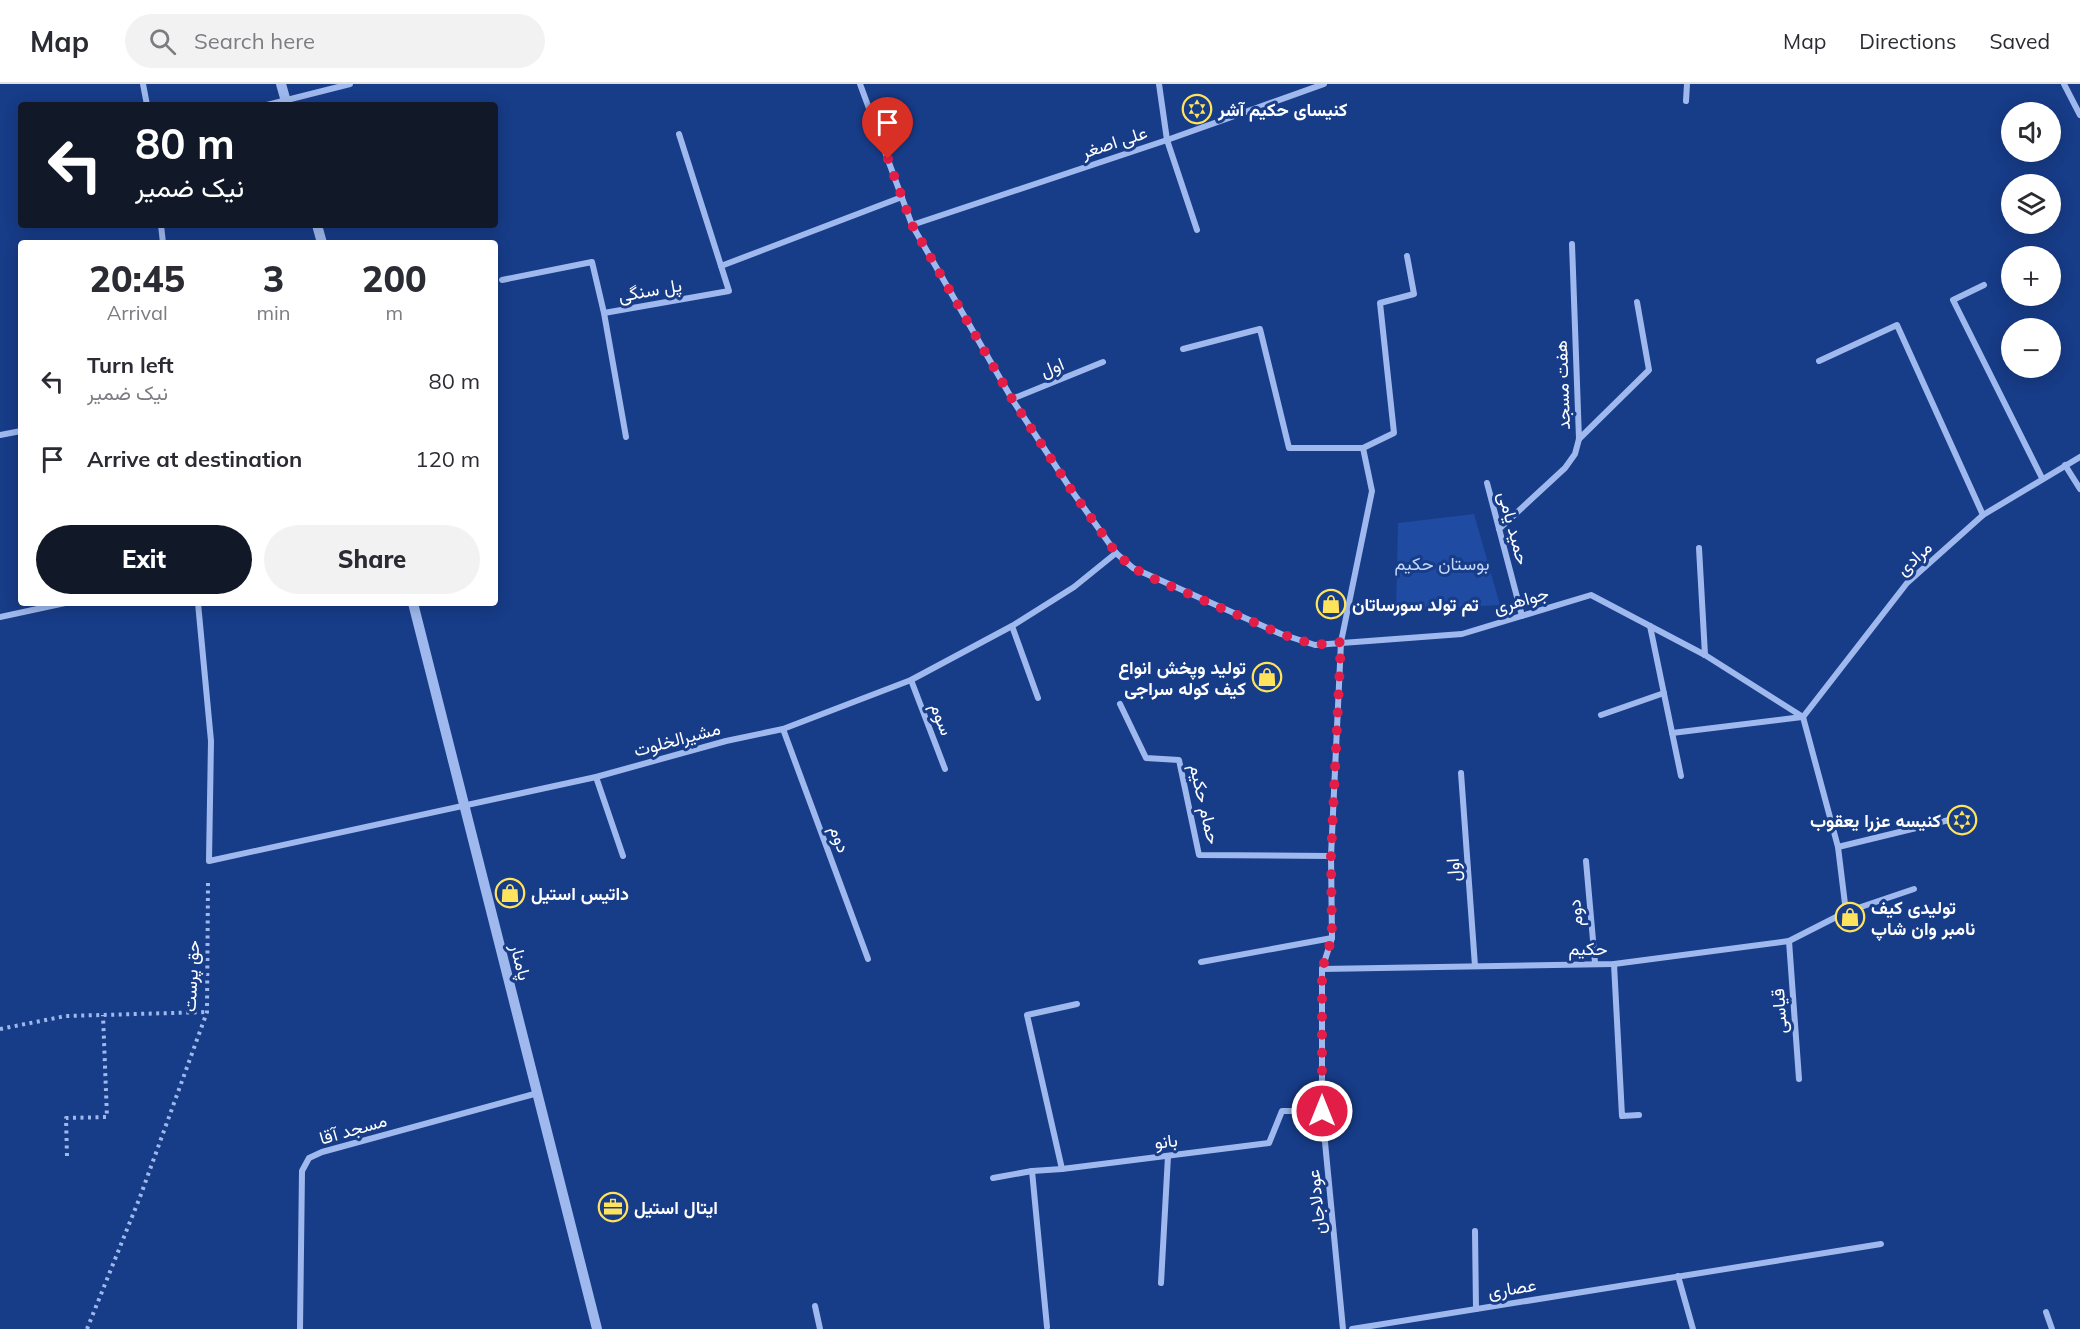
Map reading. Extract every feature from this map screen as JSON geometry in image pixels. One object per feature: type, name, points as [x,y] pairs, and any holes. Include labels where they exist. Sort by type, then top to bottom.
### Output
[{"type":"street","points":[[143,84],[146,102]]},
{"type":"street","points":[[281,84],[286,102]]},
{"type":"street","points":[[289,102],[350,84]]},
{"type":"street","name":"جواهری","points":[[860,84],[912,225],[1012,399],[1116,553],[1133,568],[1281,634],[1315,645],[1461,634],[1591,595],[1705,655],[1803,717]]},
{"type":"street","points":[[1159,84],[1167,140],[1197,230]]},
{"type":"street","name":"علی اصغر","points":[[912,225],[1167,140],[1324,84]]},
{"type":"street","points":[[1686,101],[1687,84]]},
{"type":"street","points":[[2067,85],[2080,115]]},
{"type":"street","name":"پل سنگی","points":[[626,437],[604,313],[729,291],[679,134]]},
{"type":"street","points":[[721,266],[902,197]]},
{"type":"street","name":"هفت مسجد","points":[[1499,530],[1565,468],[1575,454],[1579,439],[1572,244]]},
{"type":"street","points":[[1183,349],[1260,328],[1289,448],[1363,448],[1394,434],[1380,303],[1414,294],[1407,256]]},
{"type":"street","points":[[502,280],[592,262],[604,313]]},
{"type":"street","points":[[1984,285],[1953,300],[2042,478]]},
{"type":"street","points":[[1579,439],[1649,370],[1637,302]]},
{"type":"street","points":[[1819,361],[1897,325],[1983,515]]},
{"type":"street","name":"اول","points":[[1012,399],[1103,362]]},
{"type":"street","points":[[0,435],[18,432]]},
{"type":"street","points":[[1341,642],[1372,491],[1363,448]]},
{"type":"street","name":"مرادی","points":[[1803,717],[1907,583],[1983,515],[2080,457]]},
{"type":"street","points":[[2065,465],[2080,489]]},
{"type":"street","name":"حمید یامی","points":[[1487,483],[1522,616]]},
{"type":"street","points":[[1699,548],[1705,655]]},
{"type":"street","name":"مشیرالخلوت","points":[[208,861],[596,777],[726,741],[783,729],[911,680],[1012,626],[1074,587],[1116,553]]},
{"type":"street","points":[[0,617],[51,606]]},
{"type":"street","points":[[198,606],[211,741],[208,861]]},
{"type":"street","name":"پامنار","points":[[414,606],[597,1329]]},
{"type":"street","points":[[1012,626],[1038,698]]},
{"type":"street","points":[[1650,626],[1681,776]]},
{"type":"street","name":"عودلاجان","points":[[1341,642],[1331,856],[1332,938],[1322,969],[1322,1111],[1343,1329]]},
{"type":"street","name":"سوم","points":[[911,680],[945,769]]},
{"type":"street","points":[[1600,715],[1664,693]]},
{"type":"street","name":"حمام حکیم","points":[[1120,704],[1146,758],[1179,760],[1198,855],[1331,856]]},
{"type":"street","points":[[1672,733],[1803,717],[1838,848],[1846,912]]},
{"type":"street","name":"دوم","points":[[783,729],[868,959]]},
{"type":"street","name":"اول","points":[[1461,773],[1475,966]]},
{"type":"street","points":[[596,777],[622,856]]},
{"type":"street","points":[[1838,848],[1949,820]]},
{"type":"street","name":"دوم","points":[[1586,861],[1595,963]]},
{"type":"street","name":"حکیم","points":[[1322,969],[1614,964],[1789,941],[1846,912],[1914,889]]},
{"type":"street","points":[[1201,962],[1332,938]]},
{"type":"street","name":"قیاسی","points":[[1789,941],[1799,1079]]},
{"type":"street","points":[[1614,964],[1622,1116],[1639,1115]]},
{"type":"street","points":[[1062,1169],[1027,1015],[1077,1004]]},
{"type":"street","name":"مسجد آقا","points":[[300,1329],[302,1171],[309,1158],[322,1152],[538,1093]]},
{"type":"street","name":"بانو","points":[[993,1178],[1032,1171],[1269,1143],[1282,1112],[1322,1111]]},
{"type":"street","points":[[1161,1283],[1168,1155]]},
{"type":"street","points":[[1032,1171],[1047,1328]]},
{"type":"street","points":[[1475,1232],[1476,1309]]},
{"type":"street","name":"عصاری","points":[[1352,1329],[1881,1244]]},
{"type":"street","points":[[1678,1276],[1693,1329]]},
{"type":"street","points":[[815,1306],[820,1329]]},
{"type":"street","points":[[2046,1312],[2052,1329]]},
{"type":"path","name":"حق پرست","points":[[87,1329],[140,1197],[207,1012],[208,861]]},
{"type":"path","points":[[0,1029],[66,1016],[207,1012]]},
{"type":"path","points":[[67,1156],[66,1118],[107,1117],[103,1015]]},
{"type":"green space","name":"بوستان حکیم","points":[[1474,514],[1500,605],[1396,611],[1398,523]]},
{"type":"place","name":"کنیسای حکیم آشر","points":[[1197,109]]},
{"type":"place","name":"تم تولد سورساتان","points":[[1331,604]]},
{"type":"place","name":"تولید وپخش انواع کیف کوله سراجی","points":[[1267,677]]},
{"type":"place","name":"کنیسه عزرا یعقوب","points":[[1962,820]]},
{"type":"place","name":"داتیس استیل","points":[[510,893]]},
{"type":"place","name":"تولیدی کیف نامبر وان شاپ","points":[[1850,917]]},
{"type":"place","name":"ایتال استیل","points":[[613,1207]]},
{"type":"route","points":[[888,159],[912,225],[1012,399],[1116,553],[1133,568],[1152,578],[1281,634],[1315,645],[1341,642],[1331,856],[1332,938],[1322,969],[1322,1111]]}]
